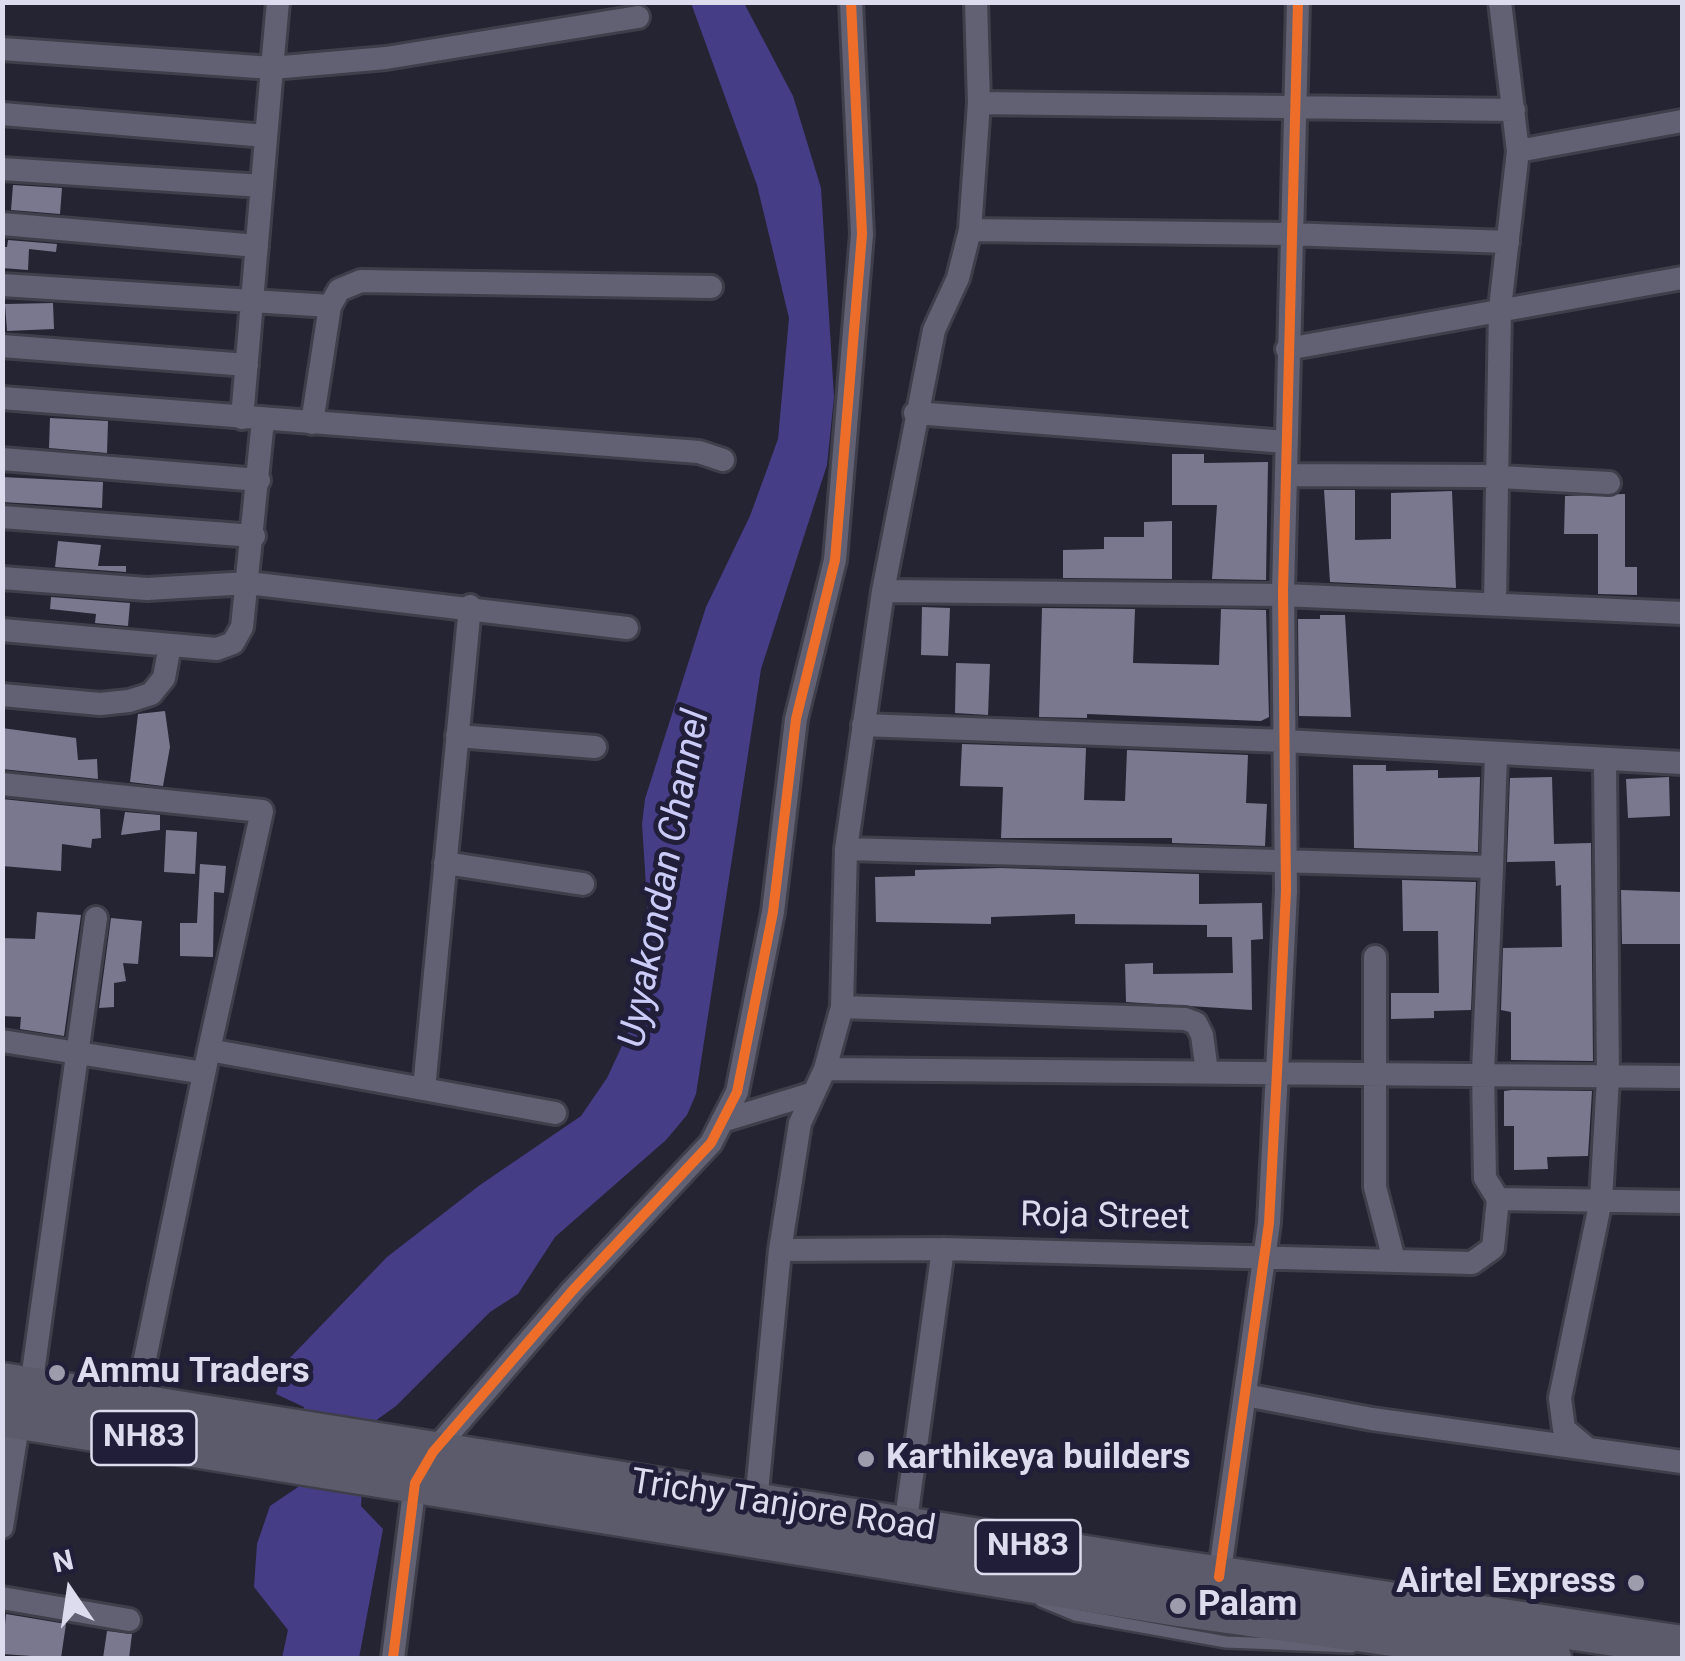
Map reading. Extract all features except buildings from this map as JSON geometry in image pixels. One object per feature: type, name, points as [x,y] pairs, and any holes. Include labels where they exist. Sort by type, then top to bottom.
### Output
[{"type":"highway","name":"Trichy Tanjore Road","points":[[14,1402],[136,1402],[284,1443]]},
{"type":"highway","name":"Trichy Tanjore Road","points":[[14,1402],[284,1443],[1007,1578],[1551,1658]]},
{"type":"highway","name":"Trichy Tanjore Road","points":[[399,1464],[756,1503],[1682,1646]]},
{"type":"street","points":[[2,630],[217,649],[232,644],[242,627],[258,480],[247,365],[278,2]]},
{"type":"street","points":[[393,1658],[399,1464],[573,1290],[711,1144],[737,1092],[766,948],[796,720],[835,560],[862,234],[851,2]]},
{"type":"street","points":[[756,1503],[780,1250],[800,1123],[825,1069],[842,1007],[846,849],[883,591],[934,330],[958,278],[970,230],[979,104],[976,2]]},
{"type":"street","points":[[1220,1577],[1265,1257],[1277,1072],[1286,860],[1283,595],[1288,234],[1298,2]]},
{"type":"street","points":[[1495,602],[1500,308],[1518,151],[1500,2]]},
{"type":"street","points":[[2,49],[272,68],[386,58],[638,17]]},
{"type":"street","points":[[979,104],[1514,110]]},
{"type":"street","points":[[2,114],[266,136]]},
{"type":"street","points":[[1518,151],[1682,121]]},
{"type":"street","points":[[2,168],[262,186]]},
{"type":"street","points":[[2,224],[257,246]]},
{"type":"street","points":[[970,230],[1288,234],[1508,242]]},
{"type":"street","points":[[1287,348],[1682,278]]},
{"type":"street","points":[[312,423],[330,306],[339,290],[361,281],[711,287]]},
{"type":"street","points":[[2,285],[330,306]]},
{"type":"street","points":[[2,346],[247,365]]},
{"type":"street","points":[[2,398],[699,452],[723,460]]},
{"type":"street","points":[[915,413],[1286,442]]},
{"type":"street","points":[[2,459],[258,480]]},
{"type":"street","points":[[1286,474],[1610,483]]},
{"type":"street","points":[[2,517],[254,536]]},
{"type":"street","points":[[2,578],[147,590],[248,583],[470,606],[626,628]]},
{"type":"street","points":[[883,591],[1283,595],[1682,612]]},
{"type":"street","points":[[424,1090],[470,606]]},
{"type":"street","points":[[2,694],[100,704],[129,701],[151,694],[164,678],[170,645]]},
{"type":"street","points":[[863,725],[1284,741],[1605,762],[1682,763]]},
{"type":"street","points":[[458,736],[595,746]]},
{"type":"street","points":[[1496,755],[1483,1072],[1485,1178],[1498,1198],[1682,1202]]},
{"type":"street","points":[[1588,1449],[1564,1429],[1560,1398],[1601,1200],[1608,1078],[1605,762]]},
{"type":"street","points":[[2,784],[262,811],[136,1402]]},
{"type":"street","points":[[846,849],[1492,866]]},
{"type":"street","points":[[445,863],[583,884]]},
{"type":"street","points":[[2,1527],[14,1402],[79,1052],[96,918]]},
{"type":"street","points":[[1375,957],[1375,1187],[1394,1260]]},
{"type":"street","points":[[842,1007],[1184,1019],[1196,1024],[1202,1035],[1207,1072]]},
{"type":"street","points":[[2,1041],[79,1052],[207,1061],[424,1090],[555,1113]]},
{"type":"street","points":[[825,1069],[1483,1072],[1682,1077]]},
{"type":"street","points":[[722,1121],[814,1092]]},
{"type":"street","name":"Roja Street","points":[[780,1250],[943,1249],[1472,1263],[1493,1248],[1498,1198]]},
{"type":"street","points":[[905,1527],[943,1249]]},
{"type":"street","points":[[1246,1395],[1372,1419],[1682,1462]]},
{"type":"street","points":[[2,1598],[129,1620]]},
{"type":"water","name":"Uyyakondan Channel","points":[[691,3],[744,3],[793,96],[821,188],[834,397],[827,465],[761,669],[696,1094],[687,1115],[666,1140],[555,1237],[518,1294],[490,1312],[396,1406],[371,1424],[365,1434],[361,1506],[383,1529],[359,1658],[282,1658],[288,1630],[254,1587],[257,1544],[270,1506],[304,1483],[304,1407],[276,1394],[285,1363],[387,1257],[480,1185],[581,1116],[607,1078],[635,1018],[646,978],[649,932],[642,824],[645,799],[706,607],[750,516],[778,439],[789,318],[757,185]]},
{"type":"cycle path","points":[[393,1658],[415,1483],[433,1452],[573,1290],[711,1143],[737,1092],[773,912],[796,719],[835,560],[862,234],[851,2]]},
{"type":"cycle path","points":[[1219,1577],[1269,1223],[1277,1072],[1286,891],[1283,591],[1298,2]]},
{"type":"place","name":"Ammu Traders","points":[[57,1373]]},
{"type":"place","name":"Karthikeya builders","points":[[866,1459]]},
{"type":"place","name":"Airtel Express","points":[[1636,1583]]},
{"type":"place","name":"Palam","points":[[1178,1606]]}]
